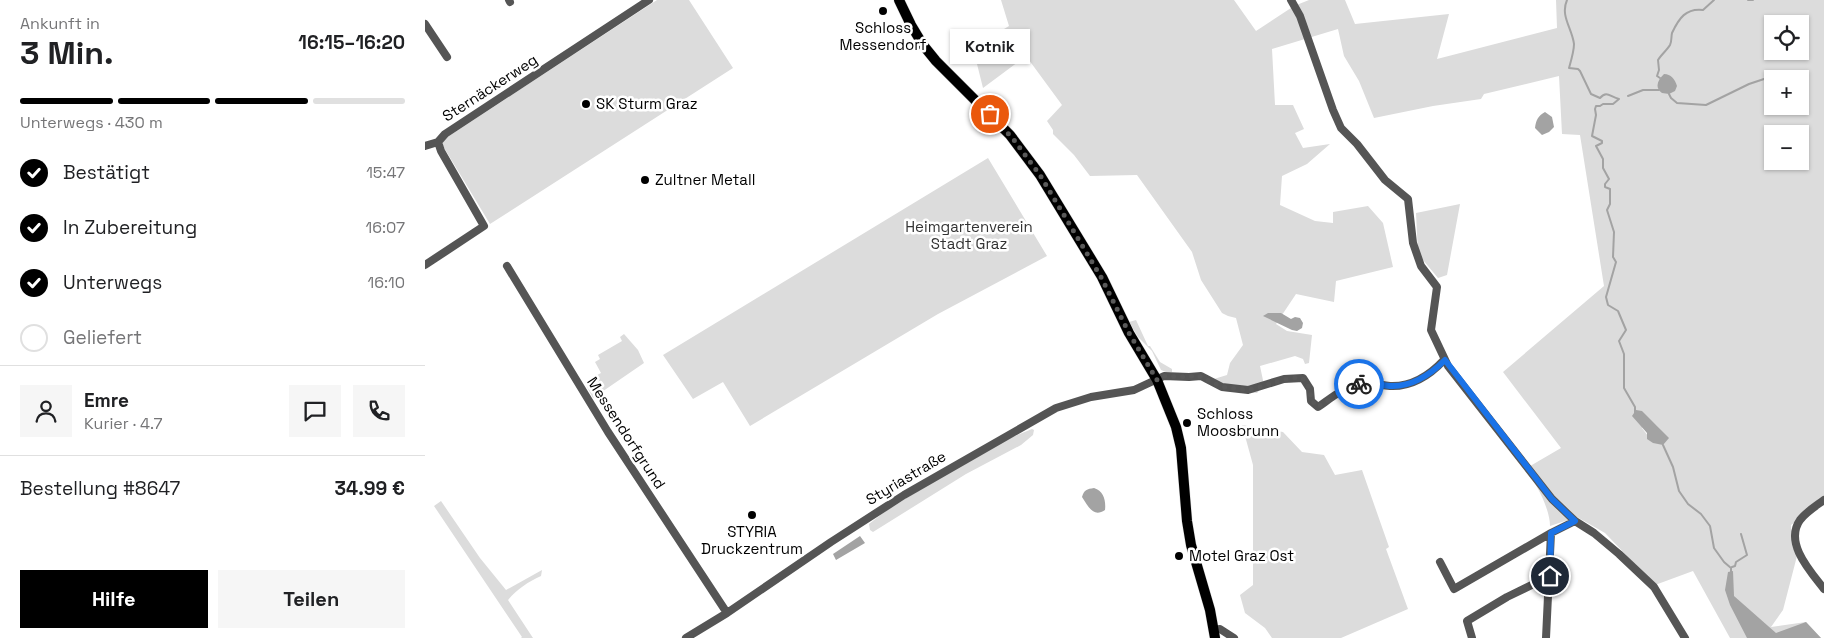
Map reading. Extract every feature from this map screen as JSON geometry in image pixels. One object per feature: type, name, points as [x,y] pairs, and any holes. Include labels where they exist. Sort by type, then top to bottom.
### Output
[{"type":"main road","points":[[899,0],[923,45],[1010,135],[1040,175],[1101,277],[1129,333],[1157,380],[1176,427],[1181,448],[1187,521],[1191,545],[1210,610],[1214,634]]},
{"type":"street","name":"Sternäckerweg","points":[[425,265],[484,226],[441,151],[438,142],[461,124],[649,0]]},
{"type":"street","points":[[1291,0],[1299,16],[1341,128],[1357,144],[1385,180],[1408,199],[1413,242],[1421,266],[1437,287],[1431,330],[1445,360],[1552,499],[1575,521],[1613,548],[1654,587],[1685,638]]},
{"type":"street","points":[[425,24],[447,58]]},
{"type":"street","points":[[425,146],[438,142]]},
{"type":"street","name":"Messendorfgrund","points":[[507,266],[603,425],[727,613]]},
{"type":"street","name":"Styriastraße","points":[[687,638],[903,495],[1056,408],[1091,397],[1134,390],[1163,376],[1189,377],[1197,375],[1222,387],[1249,390],[1299,377],[1305,380],[1310,389],[1311,400],[1318,407],[1345,389],[1359,384],[1371,382],[1390,386],[1411,384],[1438,367],[1445,360]]},
{"type":"street","points":[[1824,500],[1799,521],[1794,534],[1798,551],[1806,566],[1824,589]]},
{"type":"street","points":[[1440,562],[1454,589],[1575,521]]},
{"type":"street","points":[[1546,638],[1551,533]]},
{"type":"street","points":[[1472,638],[1467,621],[1507,597],[1550,576]]},
{"type":"street","points":[[1214,634],[1220,630],[1232,635],[1234,638]]},
{"type":"green space","name":"SK Sturm Graz","points":[[657,0],[689,0],[733,68],[490,224],[443,146],[443,140]]},
{"type":"green space","points":[[1001,0],[1234,0],[1256,31],[1294,6],[1309,0],[1345,0],[1355,24],[1449,14],[1437,59],[1557,28],[1556,0],[1824,0],[1824,501],[1791,525],[1792,545],[1797,556],[1783,610],[1771,627],[1806,622],[1821,638],[1730,638],[1693,571],[1655,585],[1605,533],[1577,517],[1550,526],[1548,512],[1542,496],[1525,469],[1561,448],[1503,372],[1604,286],[1580,135],[1562,134],[1559,76],[1484,94],[1481,99],[1374,118],[1359,81],[1344,56],[1338,29],[1272,49],[1275,105],[1293,105],[1304,129],[1295,133],[1303,148],[1330,144],[1307,164],[1282,176],[1280,205],[1315,221],[1333,223],[1333,212],[1368,206],[1383,223],[1393,267],[1336,281],[1334,302],[1296,294],[1276,324],[1287,331],[1312,335],[1309,363],[1305,364],[1303,359],[1295,356],[1260,366],[1264,385],[1257,393],[1223,391],[1204,382],[1227,375],[1230,363],[1243,345],[1236,318],[1222,313],[1201,280],[1192,252],[1137,175],[1090,176],[1074,155],[1053,134],[1053,130],[1047,121],[1062,105],[1026,56],[983,88],[974,47],[1009,26]],"holes":[[[1642,412],[1660,429],[1665,436],[1648,436],[1642,428]]]},
{"type":"green space","name":"Heimgartenverein Stadt Graz","points":[[988,158],[1047,256],[938,314],[750,426],[723,382],[693,399],[663,355]]},
{"type":"green space","points":[[1460,204],[1447,275],[1438,278],[1418,254],[1416,213]]},
{"type":"green space","points":[[1136,320],[1148,346],[1150,346],[1160,362],[1172,369],[1172,372],[1161,370],[1152,351],[1138,337],[1129,322]]},
{"type":"green space","points":[[624,334],[638,350],[644,363],[593,398],[586,381],[601,373],[595,362],[600,359],[598,355],[622,341],[620,337]]},
{"type":"green space","points":[[1242,425],[1283,432],[1302,452],[1324,455],[1335,475],[1362,470],[1389,547],[1386,549],[1408,609],[1341,638],[1272,638],[1265,628],[1245,613],[1240,595],[1253,585],[1253,465]]},
{"type":"green space","points":[[1032,429],[1034,430],[1033,435],[1021,445],[966,474],[873,532],[870,530],[869,524],[924,487],[1005,440]]},
{"type":"green space","points":[[441,501],[480,558],[506,590],[542,570],[541,576],[523,586],[508,600],[533,638],[521,638],[434,506]]},
{"type":"shaded area","points":[[1664,74],[1672,77],[1677,86],[1675,91],[1669,94],[1662,93],[1658,88],[1659,81]]},
{"type":"shaded area","points":[[1545,112],[1552,117],[1554,127],[1542,135],[1535,128],[1538,118]]},
{"type":"shaded area","points":[[1268,313],[1281,313],[1291,319],[1295,317],[1300,318],[1303,323],[1302,328],[1297,331],[1292,330],[1263,316]]},
{"type":"shaded area","points":[[1636,410],[1642,411],[1669,438],[1663,445],[1653,443],[1647,439],[1647,433],[1632,416]]},
{"type":"shaded area","points":[[1094,488],[1100,491],[1105,500],[1105,510],[1097,513],[1091,510],[1082,497],[1086,490]]},
{"type":"shaded area","points":[[860,536],[865,543],[836,560],[833,554]]},
{"type":"shaded area","points":[[1733,571],[1734,596],[1776,633],[1806,622],[1821,638],[1747,638],[1730,605],[1725,590],[1728,572]]},
{"type":"waterway","points":[[1567,0],[1565,11],[1574,44],[1569,68],[1580,71],[1591,94],[1600,98],[1607,94],[1619,99],[1613,104],[1596,106],[1592,136],[1602,141],[1602,143],[1596,146],[1603,159],[1603,168],[1609,179],[1605,184],[1605,187],[1610,189],[1610,204],[1607,210],[1614,232],[1613,257],[1616,262],[1606,297],[1608,305],[1618,311],[1626,330],[1619,341],[1624,354],[1624,388],[1635,407],[1635,413]]},
{"type":"waterway","points":[[1660,78],[1657,76],[1659,70],[1658,60],[1670,45],[1672,33],[1677,23],[1688,12],[1703,10],[1714,0]]},
{"type":"waterway","points":[[1748,0],[1753,0]]},
{"type":"waterway","points":[[1669,94],[1677,103],[1706,105],[1749,84],[1764,79]]},
{"type":"waterway","points":[[1628,96],[1643,90],[1659,90]]},
{"type":"waterway","points":[[1663,445],[1673,467],[1679,491],[1688,504],[1701,514],[1710,526],[1714,548],[1731,568],[1731,573]]},
{"type":"waterway","points":[[1732,567],[1747,555],[1741,534]]},
{"type":"way so far","points":[[990,114],[1024,152],[1040,175],[1101,277],[1129,333],[1157,380],[1163,376],[1189,377],[1197,375],[1222,387],[1249,390],[1299,377],[1305,380],[1310,389],[1311,400],[1318,407],[1345,389],[1359,384]]},
{"type":"place","name":"Schloss Messendorf","points":[[883,11]]},
{"type":"place","name":"SK Sturm Graz","points":[[586,104]]},
{"type":"place","name":"Kotnik","points":[[990,114]]},
{"type":"place","name":"Zultner Metall","points":[[645,180]]},
{"type":"place","name":"Schloss Moosbrunn","points":[[1187,423]]},
{"type":"place","name":"STYRIA Druckzentrum","points":[[752,515]]},
{"type":"place","name":"Motel Graz Ost","points":[[1179,556]]},
{"type":"route","points":[[1359,384],[1371,382],[1390,386],[1411,384],[1438,367],[1445,360],[1459,381],[1552,499],[1575,521],[1551,533],[1550,576]]}]
